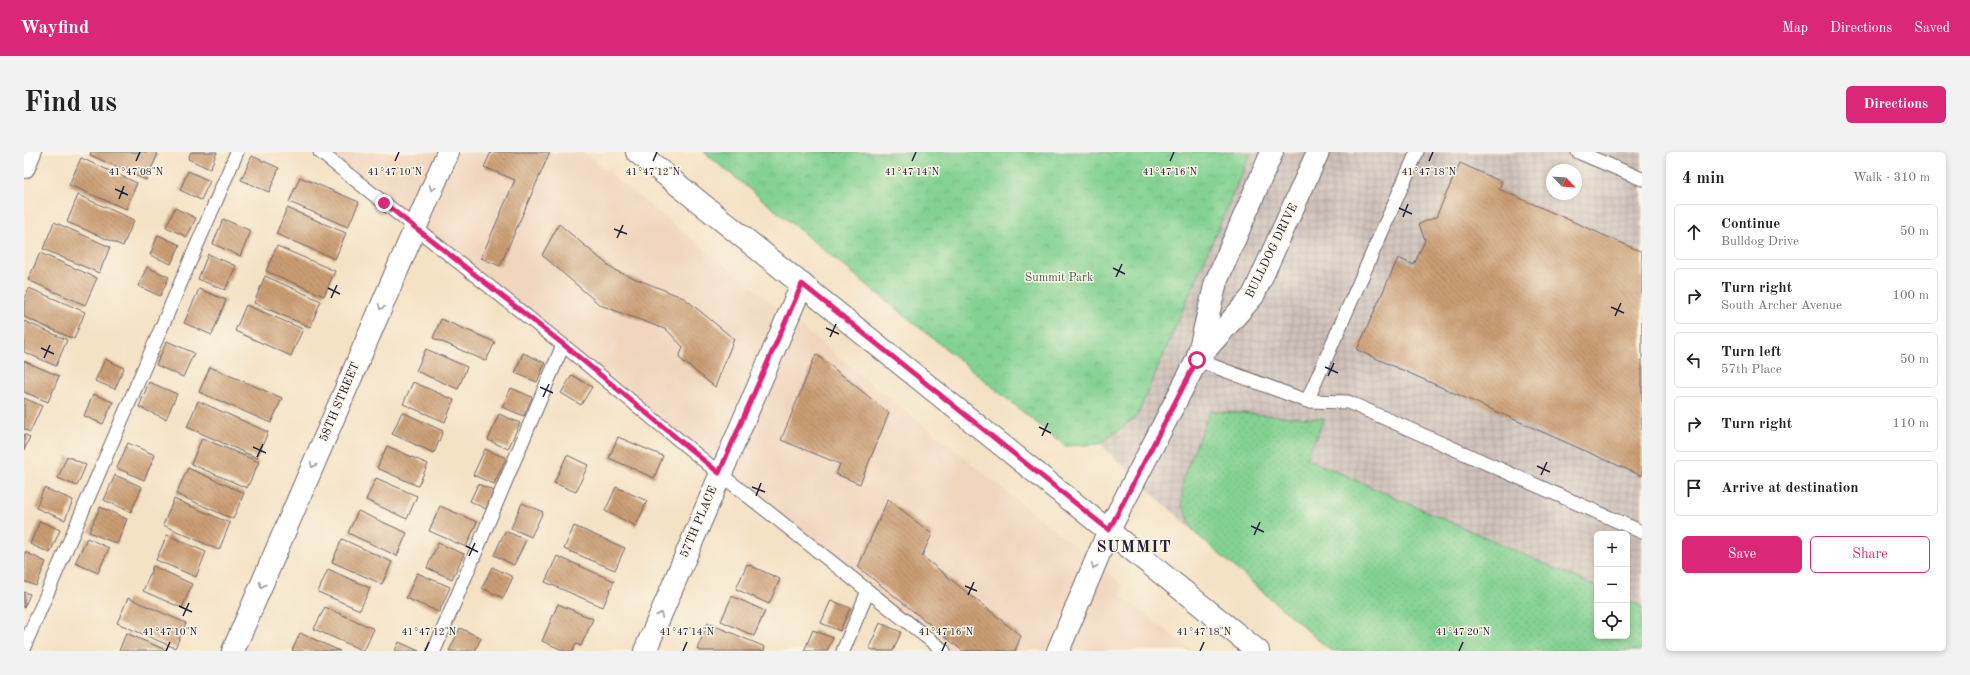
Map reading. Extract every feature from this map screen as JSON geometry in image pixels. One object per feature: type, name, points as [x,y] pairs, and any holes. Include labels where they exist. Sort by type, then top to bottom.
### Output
[{"type":"street","points":[[24,166],[30,152]]},
{"type":"street","name":"58TH STREET","points":[[233,651],[448,152]]},
{"type":"street","points":[[637,152],[1258,651]]},
{"type":"street","name":"BULLDOG DRIVE","points":[[1058,651],[1109,530],[1197,360],[1216,282],[1272,152]]},
{"type":"street","name":"BULLDOG DRIVE","points":[[1197,360],[1253,296],[1318,152]]},
{"type":"street","name":"57TH PLACE","points":[[645,651],[719,473],[802,284]]},
{"type":"lane","points":[[24,646],[237,152]]},
{"type":"lane","points":[[320,152],[563,344],[719,473],[944,651]]},
{"type":"lane","points":[[1307,401],[1416,152]]},
{"type":"lane","points":[[1578,152],[1642,179]]},
{"type":"lane","points":[[434,651],[563,344]]},
{"type":"lane","points":[[1197,360],[1307,401],[1348,402],[1642,532]]},
{"type":"lane","points":[[843,651],[868,591]]},
{"type":"shaded area","points":[[324,152],[583,152],[1124,586],[1121,596],[1193,651],[942,651]]},
{"type":"shaded area","points":[[1251,152],[1642,152],[1642,651],[1331,651],[1194,532],[1100,444],[1137,416]]},
{"type":"green space","name":"Summit Park","points":[[704,152],[1251,152],[1137,416],[1100,444],[1065,446]]},
{"type":"green space","points":[[1210,411],[1324,419],[1306,458],[1594,586],[1594,639],[1630,639],[1630,601],[1642,607],[1642,651],[1331,651],[1194,532],[1182,505],[1183,478]]},
{"type":"building","points":[[91,152],[154,152],[158,154],[146,180],[90,155]]},
{"type":"building","points":[[191,152],[217,152],[210,169],[188,159]]},
{"type":"building","points":[[491,152],[550,152],[500,266],[481,258],[515,180],[484,167]]},
{"type":"building","points":[[252,156],[279,168],[269,192],[241,180]]},
{"type":"building","points":[[81,158],[137,183],[126,209],[69,185]]},
{"type":"building","points":[[1460,163],[1502,182],[1499,189],[1642,252],[1642,476],[1357,350],[1398,258],[1414,265],[1425,240],[1419,224],[1436,217]]},
{"type":"building","points":[[188,171],[210,181],[201,200],[180,190]]},
{"type":"building","points":[[300,177],[359,202],[348,227],[289,202]]},
{"type":"building","points":[[78,195],[134,220],[123,246],[67,222]]},
{"type":"building","points":[[175,208],[196,218],[187,237],[166,227]]},
{"type":"building","points":[[287,208],[346,233],[335,259],[276,234]]},
{"type":"building","points":[[223,219],[251,231],[240,256],[213,244]]},
{"type":"building","points":[[54,222],[110,247],[99,273],[43,249]]},
{"type":"building","points":[[559,224],[614,270],[684,298],[734,339],[715,387],[679,358],[683,347],[667,330],[600,305],[542,255]]},
{"type":"building","points":[[158,235],[180,245],[171,264],[150,255]]},
{"type":"building","points":[[277,246],[335,271],[324,296],[266,271]]},
{"type":"building","points":[[40,253],[97,278],[85,305],[28,280]]},
{"type":"building","points":[[208,254],[236,266],[225,290],[198,279]]},
{"type":"building","points":[[147,267],[169,277],[160,296],[138,286]]},
{"type":"building","points":[[265,276],[321,301],[310,327],[254,303]]},
{"type":"building","points":[[29,288],[85,312],[74,339],[24,317],[24,299]]},
{"type":"building","points":[[199,289],[226,300],[212,335],[184,323]]},
{"type":"building","points":[[246,305],[303,329],[291,356],[235,331]]},
{"type":"building","points":[[441,319],[495,342],[486,361],[433,338]]},
{"type":"building","points":[[24,321],[67,340],[56,366],[24,352]]},
{"type":"building","points":[[167,341],[194,353],[183,377],[156,365]]},
{"type":"building","points":[[426,349],[467,367],[458,389],[416,371]]},
{"type":"building","points":[[523,353],[545,363],[537,382],[515,373]]},
{"type":"building","points":[[816,354],[889,413],[860,484],[836,474],[840,464],[781,440]]},
{"type":"building","points":[[105,359],[124,368],[115,389],[95,381]]},
{"type":"building","points":[[24,361],[59,376],[48,402],[24,392]]},
{"type":"building","points":[[210,367],[282,398],[271,423],[199,392]]},
{"type":"building","points":[[572,375],[592,387],[581,405],[561,393]]},
{"type":"building","points":[[149,382],[177,394],[166,419],[139,407]]},
{"type":"building","points":[[413,382],[454,400],[445,422],[403,404]]},
{"type":"building","points":[[511,388],[532,397],[524,416],[502,407]]},
{"type":"building","points":[[93,394],[113,402],[103,424],[84,416]]},
{"type":"building","points":[[24,398],[42,406],[30,432],[24,429]]},
{"type":"building","points":[[198,401],[268,432],[257,458],[187,427]]},
{"type":"building","points":[[402,412],[443,431],[434,453],[392,434]]},
{"type":"building","points":[[499,414],[520,423],[508,449],[488,440]]},
{"type":"building","points":[[24,434],[30,437],[24,450]]},
{"type":"building","points":[[618,437],[663,456],[654,478],[609,458]]},
{"type":"building","points":[[202,438],[259,462],[247,488],[191,464]]},
{"type":"building","points":[[128,443],[155,455],[144,480],[117,468]]},
{"type":"building","points":[[387,446],[428,464],[418,486],[377,468]]},
{"type":"building","points":[[485,449],[506,458],[494,484],[473,475]]},
{"type":"building","points":[[567,455],[588,465],[576,492],[554,483]]},
{"type":"building","points":[[67,456],[86,465],[77,486],[58,478]]},
{"type":"building","points":[[188,468],[244,493],[233,519],[176,494]]},
{"type":"building","points":[[115,475],[142,487],[131,512],[104,500]]},
{"type":"building","points":[[376,478],[417,496],[407,519],[366,500]]},
{"type":"building","points":[[478,484],[494,491],[486,509],[470,501]]},
{"type":"building","points":[[616,487],[647,501],[636,526],[605,511]]},
{"type":"building","points":[[44,488],[73,500],[65,520],[36,508]]},
{"type":"building","points":[[174,499],[230,523],[219,550],[163,525]]},
{"type":"building","points":[[888,499],[932,534],[922,556],[1021,636],[1015,651],[963,651],[858,567]]},
{"type":"building","points":[[522,503],[543,512],[531,537],[511,528]]},
{"type":"building","points":[[440,506],[477,522],[466,547],[429,531]]},
{"type":"building","points":[[100,507],[127,519],[117,544],[89,532]]},
{"type":"building","points":[[358,511],[407,533],[397,556],[348,533]]},
{"type":"building","points":[[40,521],[60,530],[50,553],[30,544]]},
{"type":"building","points":[[574,526],[625,548],[615,570],[564,549]]},
{"type":"building","points":[[505,531],[526,540],[514,565],[494,555]]},
{"type":"building","points":[[167,535],[206,552],[196,577],[156,560]]},
{"type":"building","points":[[87,538],[109,548],[98,573],[75,563]]},
{"type":"building","points":[[342,539],[392,562],[382,584],[332,562]]},
{"type":"building","points":[[438,543],[464,554],[452,579],[427,568]]},
{"type":"building","points":[[25,552],[46,562],[36,586],[24,581]]},
{"type":"building","points":[[557,556],[614,581],[603,607],[545,582]]},
{"type":"building","points":[[747,564],[780,579],[769,604],[736,589]]},
{"type":"building","points":[[153,566],[192,584],[182,608],[143,591]]},
{"type":"building","points":[[492,567],[513,577],[503,598],[482,588]]},
{"type":"building","points":[[328,569],[370,588],[360,610],[318,592]]},
{"type":"building","points":[[417,573],[450,587],[439,612],[406,598]]},
{"type":"building","points":[[24,592],[30,594],[24,608]]},
{"type":"building","points":[[732,596],[765,611],[754,636],[721,621]]},
{"type":"building","points":[[128,598],[186,623],[175,648],[117,623]]},
{"type":"building","points":[[831,600],[850,608],[840,631],[821,623]]},
{"type":"building","points":[[558,604],[593,619],[581,646],[576,644],[573,651],[565,651],[542,641]]},
{"type":"building","points":[[325,607],[374,629],[364,651],[314,629]]},
{"type":"building","points":[[708,623],[765,647],[764,651],[701,651],[697,649]]},
{"type":"building","points":[[880,623],[901,632],[893,651],[875,651],[869,648]]},
{"type":"building","points":[[460,628],[481,638],[475,651],[449,651]]},
{"type":"building","points":[[813,630],[833,638],[827,651],[804,651]]},
{"type":"building","points":[[126,633],[168,651],[119,651]]},
{"type":"building","points":[[300,633],[340,651],[292,651]]},
{"type":"building","points":[[399,642],[419,651],[395,651]]},
{"type":"district","name":"SUMMIT","points":[[1134,548]]},
{"type":"route","points":[[384,203],[563,344],[719,473],[802,284],[1109,530],[1197,360]]}]
